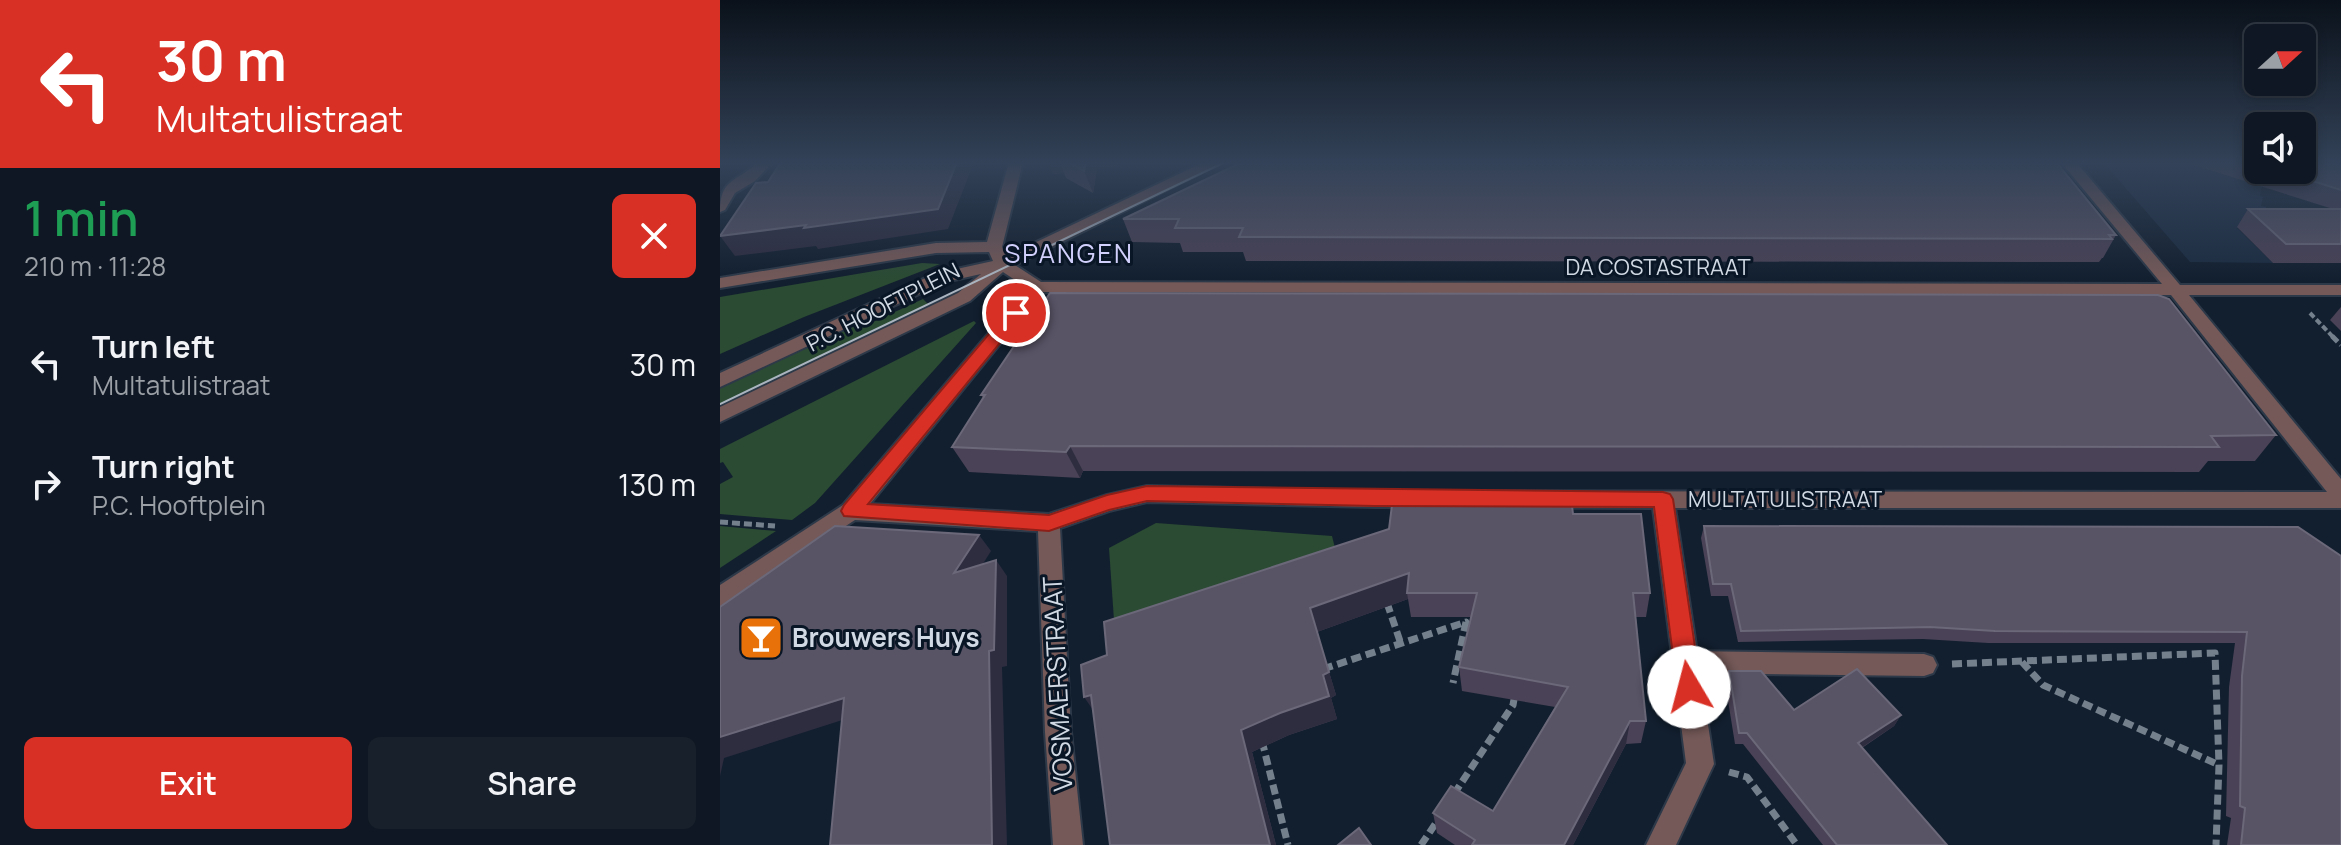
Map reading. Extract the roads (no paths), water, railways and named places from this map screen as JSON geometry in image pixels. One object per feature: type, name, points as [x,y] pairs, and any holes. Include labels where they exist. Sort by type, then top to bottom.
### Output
[{"type":"street","points":[[998,256],[1008,201]]},
{"type":"street","points":[[998,256],[1125,201]]},
{"type":"street","points":[[2101,201],[2341,494]]},
{"type":"street","name":"P.C. HOOFTPLEIN","points":[[720,283],[936,248],[998,256]]},
{"type":"street","points":[[720,598],[851,511],[1037,287],[998,256]]},
{"type":"street","name":"P.C. HOOFTPLEIN","points":[[720,381],[940,278],[998,256]]},
{"type":"street","name":"P.C. HOOFTPLEIN","points":[[720,415],[964,297],[998,256]]},
{"type":"street","name":"DA COSTASTRAAT","points":[[1037,287],[2341,290]]},
{"type":"street","name":"MULTATULISTRAAT","points":[[851,511],[1049,523],[1107,503],[1147,494],[1375,499],[2341,500]]},
{"type":"street","points":[[1661,845],[1700,764],[1663,499]]},
{"type":"street","name":"VOSMAERSTRAAT","points":[[1049,523],[1058,732],[1068,845]]},
{"type":"street","points":[[1685,662],[1924,665]]},
{"type":"tram line","points":[[720,404],[1143,201]]},
{"type":"place","name":"Brouwers Huys","points":[[761,638]]},
{"type":"district","name":"SPANGEN","points":[[1069,254]]}]
